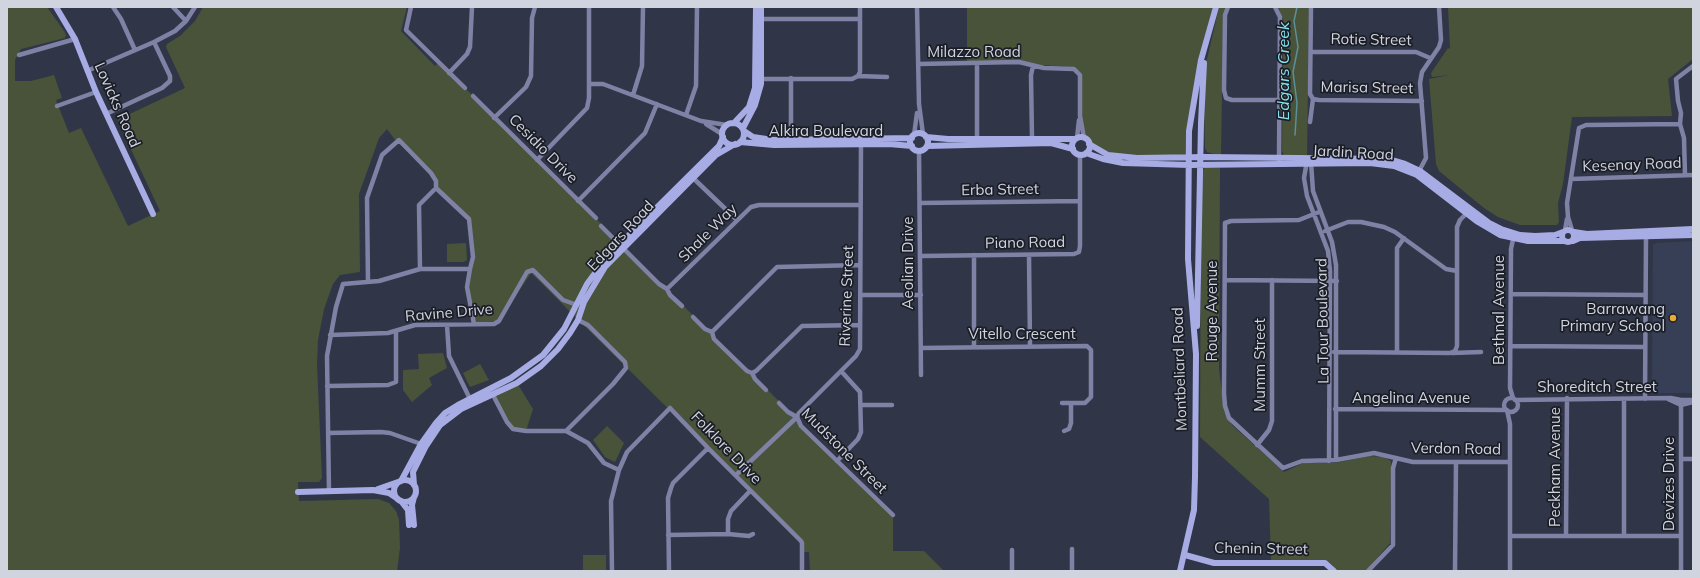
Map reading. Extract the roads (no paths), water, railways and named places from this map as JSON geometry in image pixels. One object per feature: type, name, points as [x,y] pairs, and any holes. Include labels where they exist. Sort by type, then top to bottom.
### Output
[{"type":"street","name":"Lovicks Road","points":[[56,7],[75,39],[96,92],[153,214]]},
{"type":"street","points":[[113,7],[121,19],[135,50]]},
{"type":"street","points":[[173,7],[186,21]]},
{"type":"street","points":[[88,71],[154,42],[175,31],[186,21],[195,7]]},
{"type":"street","points":[[411,7],[406,30],[465,88]]},
{"type":"street","points":[[449,73],[467,54],[470,47],[472,7]]},
{"type":"street","name":"Cesidio Drive","points":[[534,7],[532,18],[531,76],[526,87],[494,118],[596,218]]},
{"type":"street","points":[[537,160],[587,108],[589,84],[589,7]]},
{"type":"street","points":[[633,95],[642,66],[643,7]]},
{"type":"street","points":[[686,115],[696,86],[697,7]]},
{"type":"street","points":[[589,84],[603,84],[702,121],[727,125],[734,123],[748,107],[755,88],[756,7]]},
{"type":"street","points":[[702,121],[723,136],[728,143],[737,143],[744,137],[743,130],[756,105],[761,79],[761,7]]},
{"type":"street","points":[[858,76],[860,72],[860,7]]},
{"type":"street","points":[[917,7],[919,104],[927,146]]},
{"type":"street","points":[[1196,354],[1203,78],[1216,7]]},
{"type":"street","name":"Montbeliard Road","points":[[1180,571],[1185,555],[1194,510],[1196,354],[1188,259],[1190,161],[1189,131],[1208,32],[1216,7]]},
{"type":"street","points":[[1228,7],[1225,15],[1224,90],[1226,98],[1232,100],[1280,100]]},
{"type":"street","points":[[1275,7],[1280,17],[1280,161]]},
{"type":"street","points":[[1310,122],[1313,99],[1310,94],[1311,7]]},
{"type":"street","points":[[1418,173],[1426,158],[1420,83],[1422,72],[1430,58],[1439,47],[1441,40],[1439,7]]},
{"type":"street","points":[[761,19],[860,19]]},
{"type":"street","points":[[19,54],[75,39]]},
{"type":"street","points":[[106,114],[162,88],[170,81],[170,76],[154,42]]},
{"type":"street","name":"Rotie Street","points":[[1311,52],[1416,52],[1430,58]]},
{"type":"street","name":"Milazzo Road","points":[[918,64],[1019,62],[1033,66],[1074,69],[1079,73],[1080,116],[1084,138]]},
{"type":"street","points":[[976,63],[978,139]]},
{"type":"street","points":[[1032,138],[1031,75],[1033,66]]},
{"type":"street","points":[[1685,175],[1684,138],[1680,124],[1682,113],[1678,101],[1676,79],[1693,66]]},
{"type":"street","points":[[761,79],[852,79],[858,76],[887,77]]},
{"type":"street","points":[[791,78],[791,140]]},
{"type":"street","points":[[58,106],[96,92]]},
{"type":"street","points":[[473,96],[494,118]]},
{"type":"street","name":"Marisa Street","points":[[1313,99],[1422,101]]},
{"type":"street","points":[[578,201],[645,133],[657,104]]},
{"type":"street","points":[[919,104],[912,146],[919,151],[927,146],[1051,144],[1116,162],[1190,161]]},
{"type":"street","name":"Milazzo Road","points":[[1076,139],[1080,116]]},
{"type":"street","points":[[734,123],[743,130]]},
{"type":"street","points":[[1573,241],[1568,231],[1567,203],[1579,128],[1586,125],[1680,124]]},
{"type":"street","points":[[723,136],[727,125]]},
{"type":"street","name":"Alkira Boulevard","points":[[743,130],[758,138],[860,142],[912,146]]},
{"type":"street","name":"Edgars Road","points":[[400,482],[436,423],[445,413],[517,383],[541,366],[558,349],[578,320],[584,302],[605,267],[622,246],[692,176],[719,146],[723,136]]},
{"type":"street","points":[[913,137],[924,136],[978,139],[1084,138],[1089,144],[1099,151],[1114,156],[1190,161]]},
{"type":"street","name":"Alkira Boulevard","points":[[737,143],[774,145],[860,142],[913,137]]},
{"type":"street","points":[[1073,149],[1072,144],[1076,139]]},
{"type":"street","points":[[368,282],[367,198],[382,155],[399,140],[431,173],[436,181],[436,188],[419,205],[420,269]]},
{"type":"street","name":"Riverine Street","points":[[736,475],[797,417],[856,356],[860,349],[860,142]]},
{"type":"street","name":"Edgars Road","points":[[692,176],[716,156],[737,143]]},
{"type":"street","points":[[1083,154],[1089,149],[1089,144]]},
{"type":"street","name":"Aeolian Drive","points":[[919,151],[921,375]]},
{"type":"street","name":"Piano Road","points":[[920,256],[1074,254],[1079,252],[1083,154]]},
{"type":"street","name":"Jardin Road","points":[[1190,161],[1200,157],[1382,164],[1418,173],[1469,211],[1490,230],[1528,241],[1573,241],[1581,238],[1646,234],[1693,229]]},
{"type":"street","name":"Jardin Road","points":[[1190,161],[1200,164],[1280,161]]},
{"type":"street","name":"La Tour Boulevard","points":[[1309,162],[1312,191],[1328,230],[1335,253],[1337,281],[1336,460]]},
{"type":"street","name":"La Tour Boulevard","points":[[1309,162],[1305,187],[1313,215],[1321,233],[1328,256],[1330,281],[1329,461]]},
{"type":"street","name":"Kesenay Road","points":[[1571,179],[1693,175]]},
{"type":"street","points":[[692,176],[737,220]]},
{"type":"street","points":[[436,188],[471,222],[473,257],[467,288],[474,324]]},
{"type":"street","name":"Erba Street","points":[[920,203],[1080,200]]},
{"type":"street","name":"Shale Way","points":[[667,289],[751,207],[759,205],[860,205]]},
{"type":"street","points":[[1450,353],[1456,349],[1458,224],[1469,211]]},
{"type":"street","name":"Rouge Avenue","points":[[1285,468],[1279,466],[1229,418],[1225,406],[1224,229],[1226,222],[1231,221],[1299,220],[1320,212]]},
{"type":"street","points":[[1321,233],[1342,224],[1361,222],[1384,227],[1404,238],[1446,269],[1457,271]]},
{"type":"street","points":[[601,226],[659,284],[667,289],[670,295],[682,306]]},
{"type":"street","points":[[1564,241],[1562,238],[1568,231]]},
{"type":"street","name":"Jardin Road","points":[[1514,236],[1555,235],[1568,231],[1587,234],[1693,235]]},
{"type":"street","points":[[1645,399],[1646,234]]},
{"type":"street","name":"Bethnal Avenue","points":[[1505,402],[1510,388],[1511,249],[1514,236]]},
{"type":"street","points":[[1397,352],[1397,248],[1404,238]]},
{"type":"street","name":"Edgars Road","points":[[472,401],[511,378],[544,355],[564,330],[594,273],[607,256],[622,246]]},
{"type":"street","points":[[1029,255],[1030,346]]},
{"type":"street","points":[[974,256],[974,347]]},
{"type":"street","points":[[712,332],[777,267],[860,265]]},
{"type":"street","points":[[329,491],[327,356],[330,335],[343,284],[368,282],[420,269],[470,269]]},
{"type":"street","name":"Ravine Drive","points":[[330,335],[388,333],[415,325],[494,324],[500,321],[527,272],[533,270],[563,300],[577,305]]},
{"type":"street","points":[[1225,280],[1337,281]]},
{"type":"street","name":"Mumm Street","points":[[1257,445],[1269,430],[1272,421],[1272,280]]},
{"type":"street","points":[[1511,294],[1645,295]]},
{"type":"street","points":[[860,295],[921,295]]},
{"type":"street","points":[[693,317],[705,330],[712,332]]},
{"type":"street","points":[[566,431],[626,368],[625,362],[588,325],[578,320]]},
{"type":"street","points":[[447,325],[449,356],[472,401]]},
{"type":"street","points":[[752,373],[756,371],[802,326],[860,325]]},
{"type":"street","points":[[327,386],[388,385],[396,382],[396,331]]},
{"type":"street","points":[[712,332],[714,338],[747,371],[752,373],[755,379],[766,390]]},
{"type":"street","name":"Vitello Crescent","points":[[921,348],[1086,346],[1091,350],[1092,396],[1085,403],[1062,403]]},
{"type":"street","points":[[1511,346],[1645,346]]},
{"type":"street","points":[[1330,352],[1481,352]]},
{"type":"street","points":[[837,460],[859,438],[861,405],[859,390],[840,371]]},
{"type":"street","name":"Bethnal Avenue","points":[[1510,388],[1516,409]]},
{"type":"street","points":[[493,394],[507,422],[513,429],[545,432],[566,431],[588,443],[604,463],[619,470],[611,501],[612,571]]},
{"type":"street","name":"Shoreditch Street","points":[[1505,402],[1514,399],[1527,400],[1567,398],[1671,398],[1681,402],[1693,401]]},
{"type":"street","name":"Peckham Avenue","points":[[1566,536],[1567,398]]},
{"type":"street","points":[[1624,399],[1624,536]]},
{"type":"street","name":"Shoreditch Street","points":[[1516,409],[1527,400]]},
{"type":"street","points":[[1505,402],[1510,424],[1510,521],[1508,529],[1513,535],[1680,536]]},
{"type":"street","name":"Angelina Avenue","points":[[1492,410],[1505,402]]},
{"type":"street","name":"Devizes Drive","points":[[1680,570],[1681,402]]},
{"type":"street","name":"Mudstone Street","points":[[779,403],[790,414],[797,417],[799,423],[893,515]]},
{"type":"street","points":[[1064,431],[1069,429],[1071,423],[1071,403]]},
{"type":"street","points":[[861,405],[892,405]]},
{"type":"street","name":"Folklore Drive","points":[[619,470],[627,452],[670,408],[802,543],[802,571]]},
{"type":"street","name":"Angelina Avenue","points":[[1329,409],[1516,409]]},
{"type":"street","points":[[1510,424],[1516,409]]},
{"type":"street","points":[[328,433],[390,433],[423,445]]},
{"type":"street","name":"Edgars Road","points":[[414,485],[413,472],[423,445]]},
{"type":"street","points":[[669,571],[668,498],[671,488],[673,483],[708,448]]},
{"type":"street","name":"Verdon Road","points":[[1285,468],[1302,461],[1329,461],[1374,453],[1413,462],[1510,462]]},
{"type":"street","points":[[1368,571],[1393,545],[1394,542],[1393,468],[1396,458]]},
{"type":"street","points":[[1681,459],[1693,459]]},
{"type":"street","points":[[1455,571],[1457,525],[1456,462]]},
{"type":"street","points":[[298,492],[373,490],[385,488],[408,480],[416,489],[412,504],[412,525],[408,510],[399,500],[389,493],[373,490]]},
{"type":"street","points":[[399,500],[394,489],[400,482]]},
{"type":"street","points":[[728,534],[728,519],[731,511],[750,491]]},
{"type":"street","points":[[399,500],[408,501],[415,496]]},
{"type":"street","points":[[668,535],[728,534],[749,536],[753,534]]},
{"type":"street","points":[[1510,571],[1510,552],[1513,535]]},
{"type":"street","points":[[1012,550],[1012,571]]},
{"type":"street","points":[[1072,550],[1072,571]]},
{"type":"street","name":"Chenin Street","points":[[1185,555],[1214,563],[1325,563],[1334,571]]},
{"type":"waterway","name":"Edgars Creek","points":[[1295,135],[1297,103],[1293,72],[1298,47],[1294,21],[1297,7]]},
{"type":"place","name":"Barrawang Primary School","points":[[1673,318]]}]
